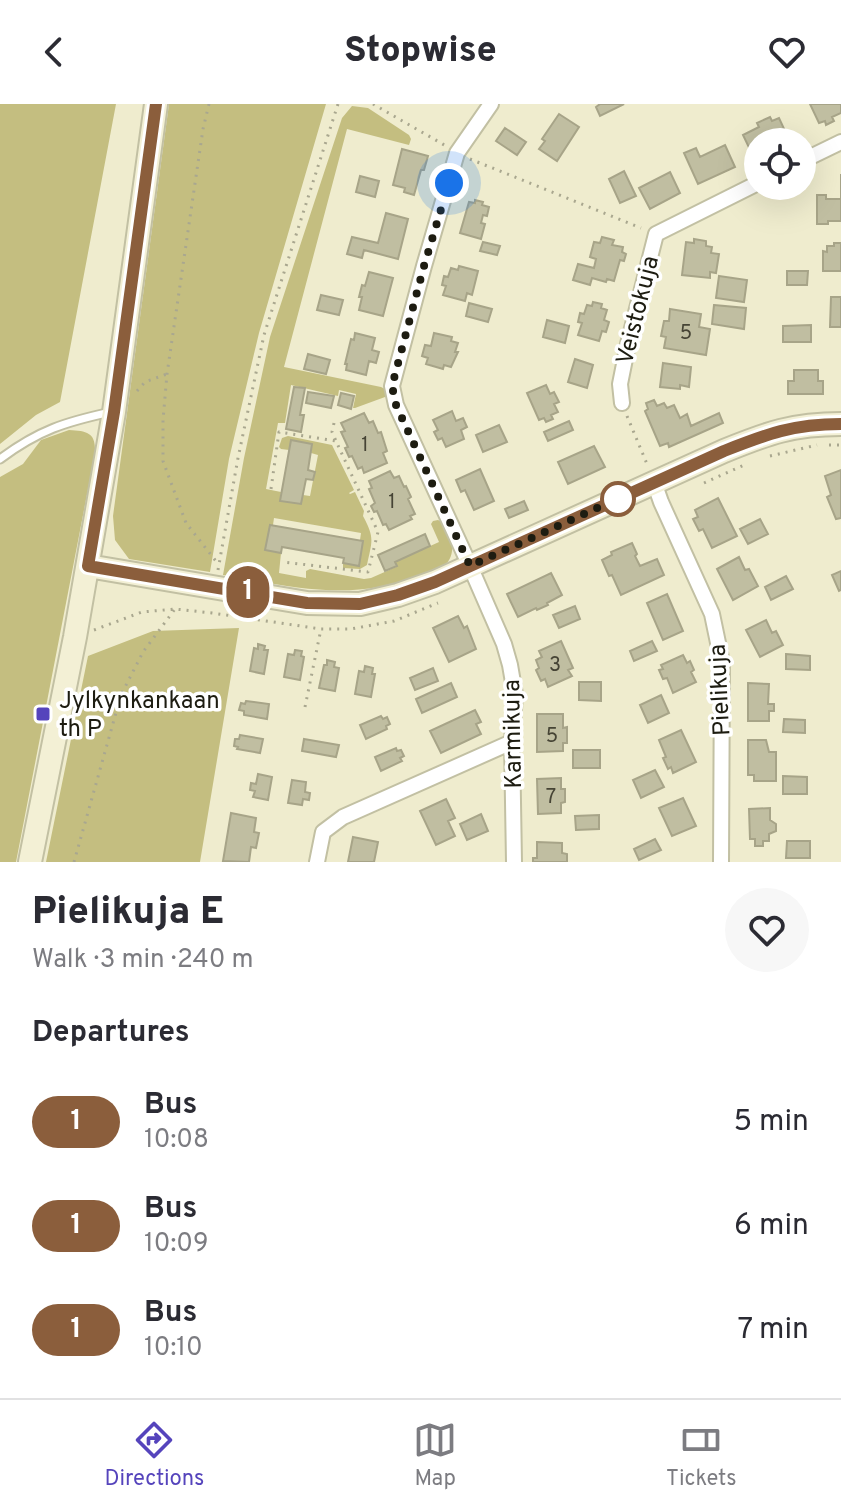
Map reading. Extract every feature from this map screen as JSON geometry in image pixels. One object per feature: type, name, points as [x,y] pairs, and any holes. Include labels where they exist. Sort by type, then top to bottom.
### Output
[{"type":"street","points":[[30,862],[75,637],[114,412],[156,104]]},
{"type":"street","name":"Karmikuja","points":[[491,104],[457,153],[392,386],[396,405],[470,566],[510,665],[515,694],[512,742],[514,862]]},
{"type":"street","points":[[816,154],[841,142]]},
{"type":"street","name":"Veistokuja","points":[[622,403],[620,384],[628,344],[656,234],[744,190]]},
{"type":"street","points":[[88,566],[307,603],[360,604],[435,582],[772,432],[810,425],[841,424]]},
{"type":"street","name":"Pielikuja","points":[[654,482],[712,614],[722,662],[721,862]]},
{"type":"street","points":[[317,862],[323,832],[343,817],[512,742]]},
{"type":"lane","points":[[0,459],[46,430],[70,421],[114,412]]},
{"type":"path","points":[[209,104],[167,374],[163,461],[186,523],[219,565],[264,335],[338,104]]},
{"type":"path","points":[[373,104],[457,153],[656,234]]},
{"type":"path","points":[[114,412],[145,382],[167,374]]},
{"type":"path","points":[[622,403],[654,482]]},
{"type":"path","points":[[283,562],[368,572],[378,532],[332,432],[334,423]]},
{"type":"path","points":[[271,489],[279,432],[336,441]]},
{"type":"path","points":[[74,862],[121,695],[143,652],[175,609]]},
{"type":"path","points":[[75,637],[142,612],[175,609],[212,613]]},
{"type":"path","points":[[305,707],[321,629]]},
{"type":"shaded area","points":[[0,104],[116,104],[60,402],[36,415],[0,444]]},
{"type":"shaded area","points":[[169,104],[326,104],[259,333],[229,459],[210,572],[129,559],[115,540],[113,516]]},
{"type":"shaded area","points":[[352,106],[368,108],[411,139],[409,145],[347,129],[284,367],[381,387],[388,394],[353,408],[356,394],[339,390],[338,396],[291,385],[285,423],[278,423],[266,489],[281,492],[280,501],[301,504],[303,495],[310,496],[318,455],[311,453],[312,444],[291,440],[289,450],[281,449],[282,438],[288,436],[332,445],[354,490],[349,493],[355,492],[364,511],[371,535],[370,550],[367,565],[360,569],[343,568],[343,563],[359,566],[363,541],[360,540],[361,533],[274,518],[265,550],[281,553],[279,573],[306,578],[306,571],[310,569],[371,578],[396,567],[395,562],[439,542],[431,524],[438,520],[451,540],[451,557],[436,570],[394,584],[346,590],[322,590],[223,575],[270,337],[342,118]]},
{"type":"shaded area","points":[[69,430],[90,434],[95,453],[16,862],[0,862],[0,477],[23,464],[41,440]]},
{"type":"shaded area","points":[[239,628],[200,862],[46,862],[88,656],[153,631]]},
{"type":"building","points":[[600,104],[624,104],[600,116],[596,107]]},
{"type":"building","points":[[810,104],[841,104],[841,113],[832,117],[834,121],[826,125],[825,121],[819,123]]},
{"type":"building","points":[[559,114],[579,127],[557,161],[539,149]]},
{"type":"building","points":[[770,117],[772,121],[779,118],[784,128],[757,128],[757,123]]},
{"type":"building","points":[[505,128],[526,142],[517,155],[496,141]]},
{"type":"building","points":[[725,145],[735,167],[698,184],[684,153],[696,148],[700,157]]},
{"type":"building","points":[[402,149],[428,156],[414,195],[404,192],[405,188],[393,185]]},
{"type":"building","points":[[624,171],[636,196],[620,203],[609,179]]},
{"type":"building","points":[[670,172],[680,193],[650,209],[639,188]]},
{"type":"building","points":[[360,176],[379,181],[375,197],[356,192]]},
{"type":"building","points":[[817,195],[826,195],[826,199],[841,199],[841,221],[817,224]]},
{"type":"building","points":[[475,200],[489,207],[481,223],[485,224],[481,239],[460,233],[469,202],[475,203]]},
{"type":"building","points":[[386,213],[408,219],[398,259],[364,250],[362,258],[347,254],[352,237],[378,243]]},
{"type":"building","points":[[602,237],[614,240],[612,245],[623,247],[622,252],[626,254],[624,261],[620,260],[614,281],[592,278],[590,285],[573,280],[578,264],[594,268],[596,259],[590,257],[594,242],[600,243]]},
{"type":"building","points":[[694,239],[706,241],[706,246],[712,247],[711,253],[719,254],[716,273],[710,272],[710,278],[682,275],[686,242],[694,243]]},
{"type":"building","points":[[483,242],[500,246],[497,255],[480,251]]},
{"type":"building","points":[[834,243],[841,243],[841,271],[823,271],[823,251],[827,252],[827,246],[834,246]]},
{"type":"building","points":[[459,266],[478,271],[472,295],[467,293],[465,301],[443,295],[446,286],[442,285],[444,276],[448,277],[451,268],[458,270]]},
{"type":"building","points":[[787,271],[808,271],[807,285],[787,285]]},
{"type":"building","points":[[369,272],[393,278],[383,316],[359,310],[362,285],[365,286]]},
{"type":"building","points":[[719,276],[747,280],[744,302],[716,298]]},
{"type":"building","points":[[321,295],[343,300],[339,315],[317,310]]},
{"type":"building","points":[[831,297],[841,297],[841,327],[830,327]]},
{"type":"building","points":[[593,302],[602,304],[601,308],[607,310],[604,320],[609,322],[599,341],[578,335],[582,323],[578,322],[580,313],[584,314],[587,305],[592,306]]},
{"type":"building","points":[[469,303],[492,309],[488,322],[466,316]]},
{"type":"building","points":[[714,305],[746,308],[744,329],[712,324]]},
{"type":"building","points":[[670,309],[701,314],[699,327],[710,329],[706,355],[664,348],[666,337],[661,336],[664,321],[669,321]]},
{"type":"building","points":[[547,320],[569,326],[565,343],[543,337]]},
{"type":"building","points":[[811,325],[811,342],[783,342],[783,326]]},
{"type":"building","points":[[355,333],[375,338],[372,350],[379,352],[376,363],[369,361],[366,375],[346,370],[351,339],[354,340]]},
{"type":"building","points":[[434,333],[452,337],[451,341],[458,343],[455,352],[458,352],[451,367],[444,365],[443,369],[426,364],[428,358],[422,356],[425,345],[431,346]]},
{"type":"building","points":[[308,354],[330,360],[326,374],[304,369]]},
{"type":"building","points":[[575,359],[593,365],[587,388],[568,382]]},
{"type":"building","points":[[663,363],[691,367],[689,387],[660,387]]},
{"type":"building","points":[[794,370],[818,370],[818,381],[823,381],[823,394],[788,394],[788,381],[794,381]]},
{"type":"building","points":[[546,385],[559,402],[554,404],[558,412],[546,422],[544,418],[539,420],[527,393]]},
{"type":"building","points":[[294,387],[305,388],[300,415],[304,415],[301,432],[286,429]]},
{"type":"building","points":[[308,392],[334,396],[331,408],[306,403]]},
{"type":"building","points":[[341,393],[354,396],[351,409],[338,405]]},
{"type":"building","points":[[654,400],[657,406],[664,403],[667,408],[674,405],[680,418],[687,414],[691,426],[719,413],[723,423],[669,447],[668,443],[660,446],[645,411],[648,409],[646,403]]},
{"type":"building","points":[[452,411],[456,421],[463,418],[467,427],[461,430],[464,439],[446,447],[442,438],[438,440],[434,432],[438,430],[433,420]]},
{"type":"building","points":[[364,413],[369,423],[373,421],[378,433],[381,432],[387,463],[364,473],[362,467],[358,469],[352,456],[349,457],[341,423]]},
{"type":"building","points":[[569,421],[573,430],[548,441],[544,432]]},
{"type":"building","points":[[499,425],[507,442],[483,452],[476,435]]},
{"type":"building","points":[[291,440],[312,444],[308,470],[315,472],[313,480],[306,479],[301,504],[280,501]]},
{"type":"building","points":[[594,446],[605,467],[568,484],[558,462]]},
{"type":"building","points":[[480,469],[494,501],[474,510],[465,490],[461,492],[456,480]]},
{"type":"building","points":[[841,470],[841,518],[836,519],[827,497],[831,495],[825,476]]},
{"type":"building","points":[[390,471],[394,478],[399,476],[406,486],[415,514],[410,516],[412,519],[389,530],[371,506],[375,503],[369,481]]},
{"type":"building","points":[[718,498],[737,536],[712,548],[703,529],[699,531],[693,519],[698,517],[695,510]]},
{"type":"building","points":[[524,501],[528,510],[509,518],[505,509]]},
{"type":"building","points":[[760,519],[768,534],[748,544],[740,529]]},
{"type":"building","points":[[270,525],[363,541],[359,566],[343,563],[344,558],[282,547],[281,553],[265,550]]},
{"type":"building","points":[[425,534],[430,546],[395,562],[397,566],[385,571],[378,555]]},
{"type":"building","points":[[632,543],[640,566],[657,559],[664,575],[621,595],[602,560],[612,555],[611,552]]},
{"type":"building","points":[[739,557],[758,586],[733,600],[717,569]]},
{"type":"building","points":[[841,571],[841,590],[839,591],[832,575]]},
{"type":"building","points":[[551,573],[562,595],[548,605],[518,617],[507,594]]},
{"type":"building","points":[[786,576],[793,589],[771,600],[765,587]]},
{"type":"building","points":[[667,594],[683,631],[663,640],[647,603]]},
{"type":"building","points":[[575,606],[580,619],[559,628],[553,615]]},
{"type":"building","points":[[458,616],[464,628],[467,626],[476,649],[449,662],[433,628]]},
{"type":"building","points":[[766,620],[783,645],[760,657],[746,630]]},
{"type":"building","points":[[561,641],[573,668],[568,670],[572,676],[548,687],[536,670],[539,668],[536,660],[542,657],[539,651]]},
{"type":"building","points":[[652,641],[657,651],[634,661],[630,651]]},
{"type":"building","points":[[258,644],[268,650],[264,674],[250,671],[254,648],[258,649]]},
{"type":"building","points":[[295,650],[302,651],[301,656],[304,657],[300,680],[284,677],[288,654],[294,655]]},
{"type":"building","points":[[786,654],[810,656],[810,670],[786,669]]},
{"type":"building","points":[[683,655],[687,663],[690,661],[696,682],[673,693],[667,678],[663,679],[659,670],[663,669],[661,665]]},
{"type":"building","points":[[327,660],[335,662],[334,667],[339,668],[335,691],[319,688]]},
{"type":"building","points":[[365,666],[373,668],[372,674],[375,674],[371,697],[355,694],[359,671],[364,672]]},
{"type":"building","points":[[433,668],[438,681],[415,690],[410,678]]},
{"type":"building","points":[[579,682],[601,682],[601,701],[579,700]]},
{"type":"building","points":[[451,683],[457,697],[422,713],[416,699]]},
{"type":"building","points":[[748,683],[769,684],[768,704],[774,704],[774,711],[769,711],[769,721],[748,721]]},
{"type":"building","points":[[661,695],[669,713],[648,723],[640,705]]},
{"type":"building","points":[[246,701],[269,704],[267,719],[244,715],[244,711],[239,710],[241,703],[245,704]]},
{"type":"building","points":[[475,710],[481,722],[476,724],[481,734],[441,753],[430,731]]},
{"type":"building","points":[[537,714],[563,714],[567,743],[563,743],[563,751],[537,752]]},
{"type":"building","points":[[381,716],[383,719],[387,717],[390,724],[386,726],[387,729],[366,739],[360,725]]},
{"type":"building","points":[[784,719],[805,720],[805,733],[783,732]]},
{"type":"building","points":[[681,730],[696,762],[673,773],[663,758],[666,757],[659,740]]},
{"type":"building","points":[[240,735],[263,739],[260,753],[237,749],[235,739],[239,739]]},
{"type":"building","points":[[304,739],[339,745],[336,757],[302,751]]},
{"type":"building","points":[[748,740],[766,740],[769,752],[776,752],[776,781],[754,781],[754,775],[748,775]]},
{"type":"building","points":[[396,748],[404,756],[400,758],[402,761],[381,771],[375,757]]},
{"type":"building","points":[[573,750],[600,750],[600,768],[573,768]]},
{"type":"building","points":[[655,770],[664,787],[641,798],[633,780]]},
{"type":"building","points":[[258,774],[272,777],[268,800],[253,797],[255,791],[250,790],[251,783],[256,784]]},
{"type":"building","points":[[783,776],[807,777],[807,794],[783,794]]},
{"type":"building","points":[[561,778],[565,802],[561,803],[561,813],[538,814],[537,779]]},
{"type":"building","points":[[292,780],[306,782],[305,792],[310,793],[309,800],[303,799],[302,805],[288,803]]},
{"type":"building","points":[[683,798],[696,826],[672,836],[659,808]]},
{"type":"building","points":[[446,799],[455,818],[448,821],[455,836],[436,845],[420,811]]},
{"type":"building","points":[[770,808],[770,820],[776,824],[776,831],[769,834],[769,841],[763,841],[763,846],[755,846],[755,839],[750,839],[749,809]]},
{"type":"building","points":[[231,813],[256,818],[254,832],[259,833],[256,848],[251,847],[249,862],[223,861]]},
{"type":"building","points":[[481,814],[488,831],[467,840],[460,824]]},
{"type":"building","points":[[599,815],[599,829],[576,830],[575,816]]},
{"type":"building","points":[[353,837],[378,842],[374,862],[348,862]]},
{"type":"building","points":[[655,839],[661,850],[639,860],[634,849]]},
{"type":"building","points":[[787,841],[810,841],[810,858],[786,858]]},
{"type":"building","points":[[537,842],[562,843],[562,853],[567,854],[567,862],[533,862],[533,858],[537,858]]},
{"type":"bus line","name":"1","points":[[156,104],[114,412],[88,566],[307,603],[360,604],[435,582],[772,432],[810,425],[841,424]]},
{"type":"place","name":"Jylkynkankaan th P","points":[[43,714]]},
{"type":"route","points":[[449,183],[392,386],[396,405],[470,566],[628,494],[618,499]]}]
